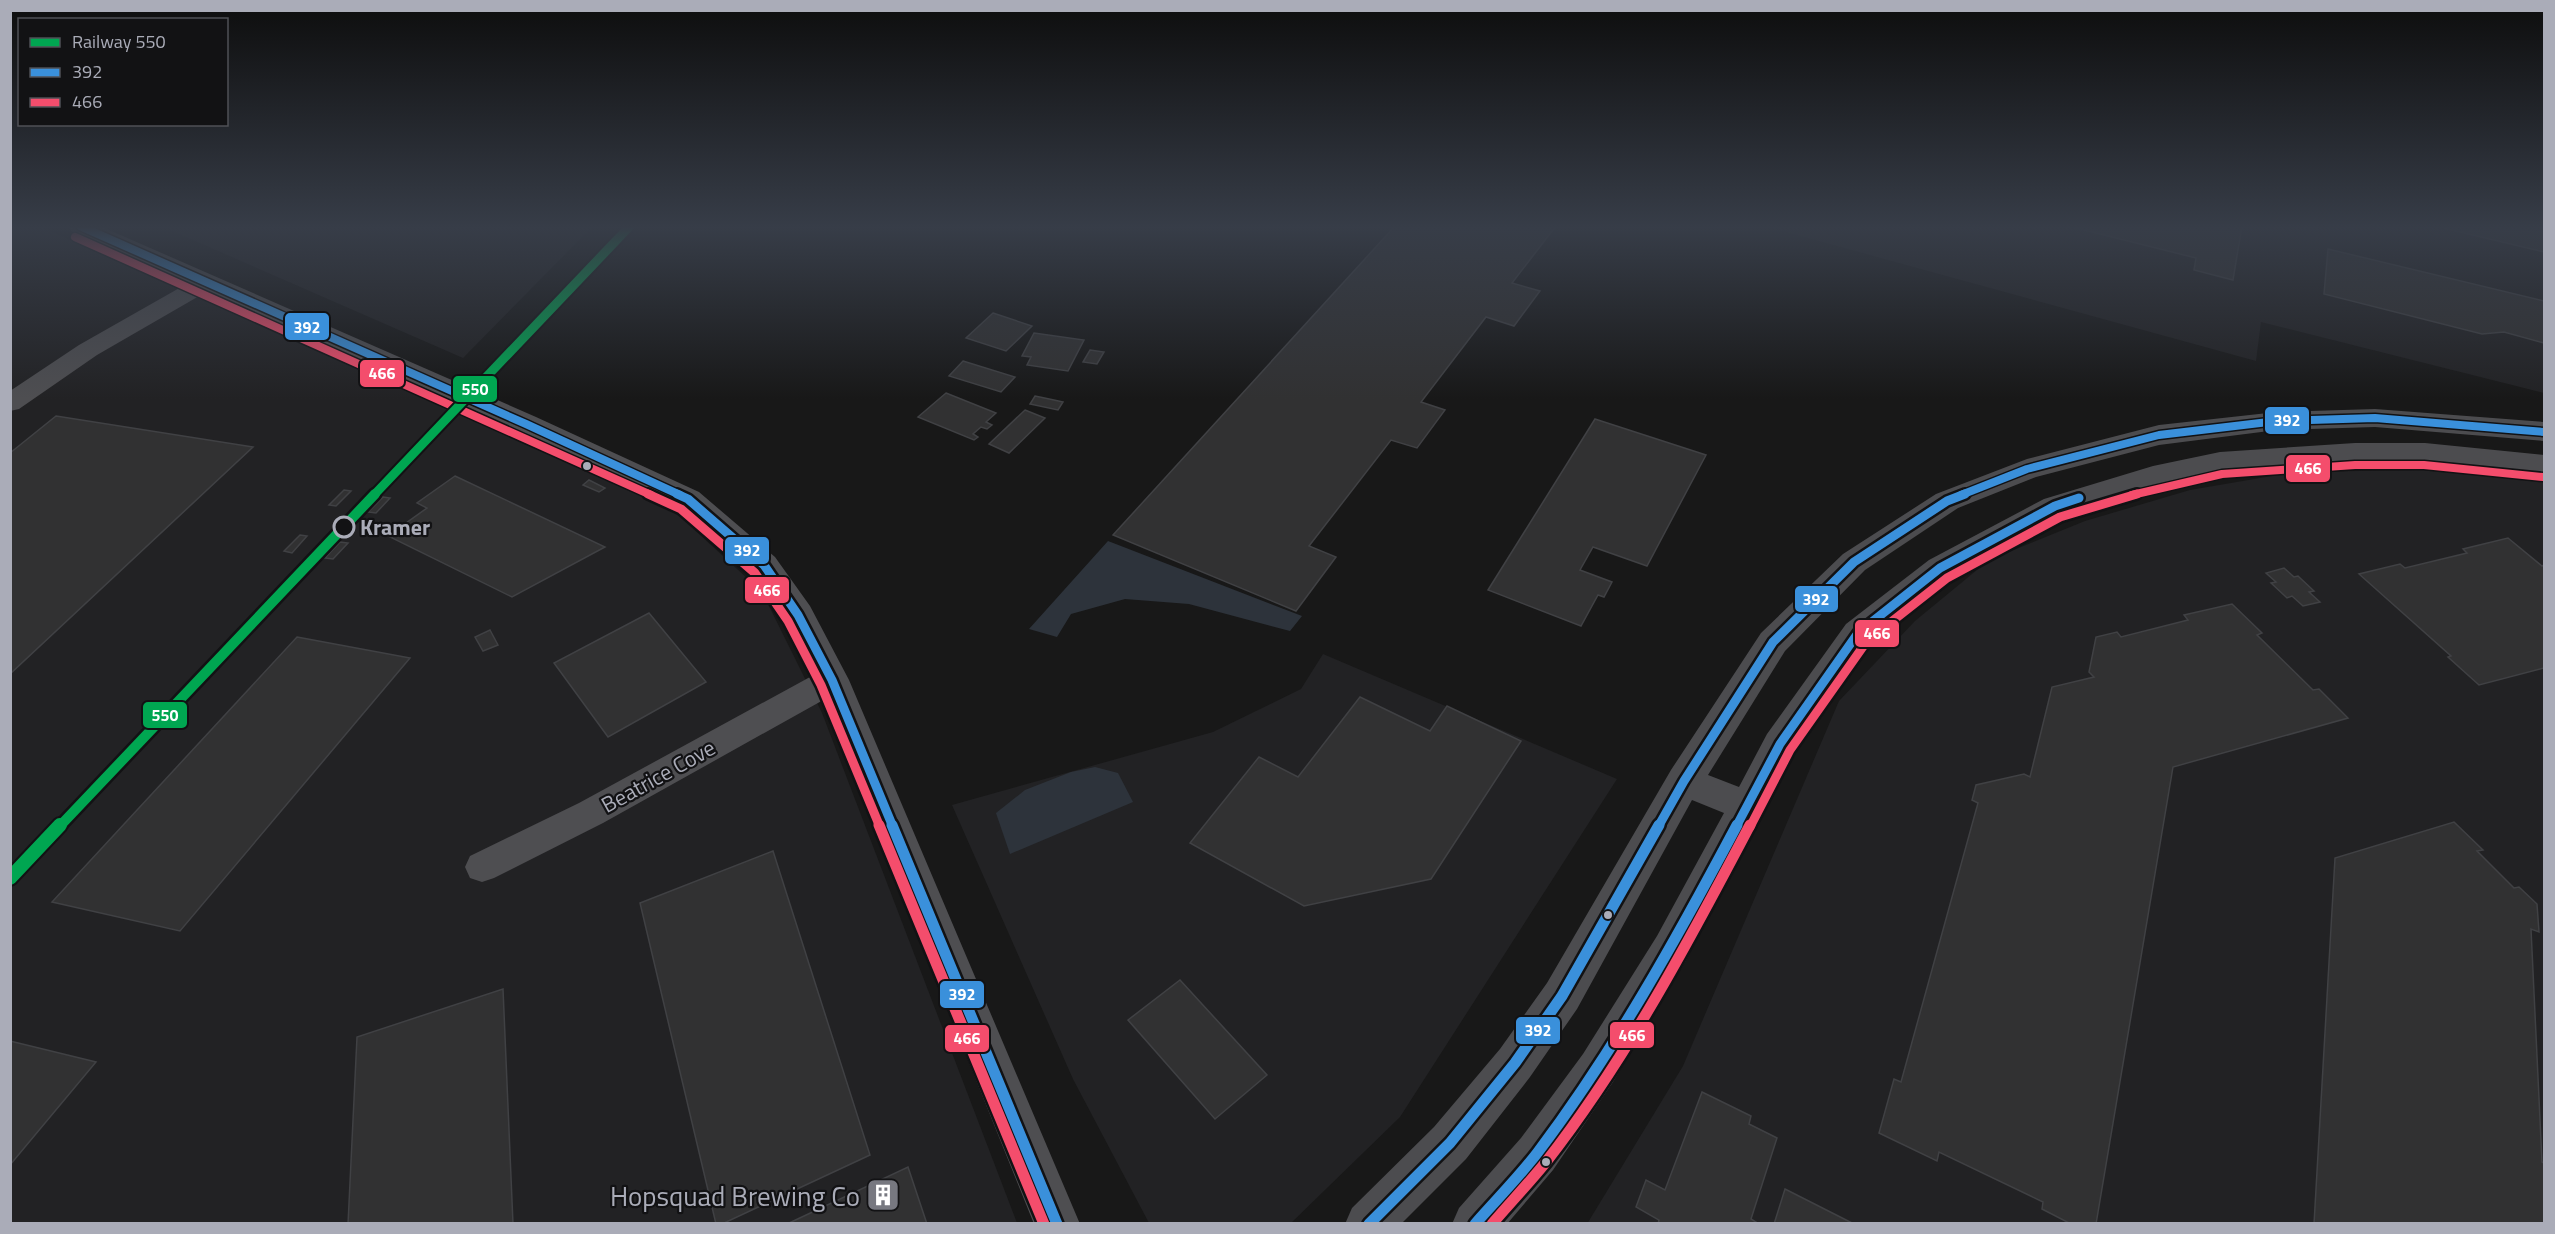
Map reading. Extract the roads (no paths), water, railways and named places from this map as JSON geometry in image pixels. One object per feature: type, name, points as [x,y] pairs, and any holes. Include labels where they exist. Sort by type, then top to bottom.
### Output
[{"type":"main road","points":[[1368,1224],[1450,1143],[1522,1053],[1562,996],[1684,781],[1773,642],[1854,562],[1947,501],[2027,469],[2109,446],[2159,435],[2277,421],[2375,418],[2544,432]]},
{"type":"main road","points":[[2159,435],[2199,466]]},
{"type":"main road","points":[[2109,446],[2146,478]]},
{"type":"main road","points":[[1475,1224],[1537,1154],[1598,1068],[1671,949],[1780,744],[1858,633],[1940,568],[2055,506],[2146,478],[2220,462],[2355,453],[2425,453],[2544,465]]},
{"type":"main road","points":[[1684,781],[1747,806]]},
{"type":"street","points":[[10,403],[88,350],[204,284]]},
{"type":"street","points":[[206,284],[526,424],[688,499],[764,565],[798,615],[832,680],[1057,1224]]},
{"type":"street","name":"Beatrice Cove","points":[[482,867],[591,813],[832,680]]},
{"type":"rail line","name":"550","points":[[10,878],[575,284]]},
{"type":"place","name":"Kramer","points":[[344,527]]},
{"type":"place","name":"Hopsquad Brewing Co","points":[[883,1195]]}]
